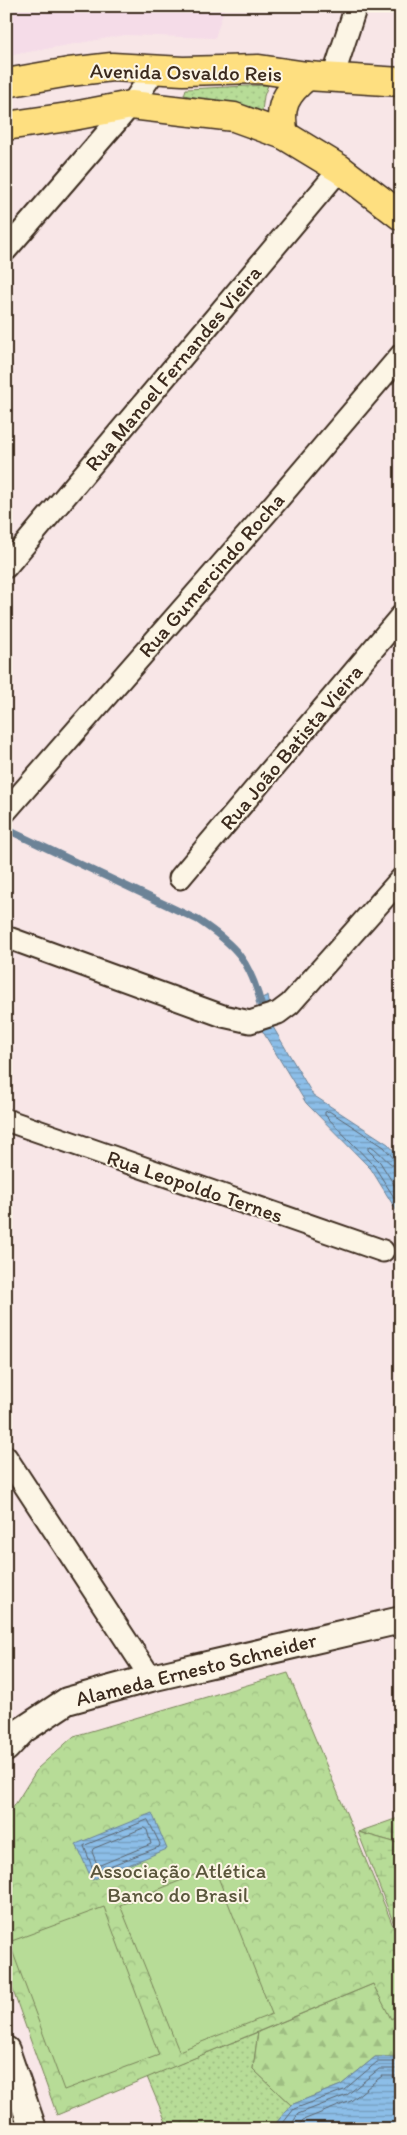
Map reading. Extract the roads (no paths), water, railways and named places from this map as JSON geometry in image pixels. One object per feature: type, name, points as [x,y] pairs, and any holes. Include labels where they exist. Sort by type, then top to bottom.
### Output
[{"type":"main road","name":"Avenida Osvaldo Reis","points":[[6,83],[112,67],[155,70],[259,69],[401,82]]},
{"type":"main road","points":[[284,135],[280,117],[284,102],[291,88],[320,76]]},
{"type":"main road","name":"Avenida Osvaldo Reis","points":[[6,126],[68,118],[130,105],[234,117],[284,135],[340,169],[401,216]]},
{"type":"street","points":[[320,76],[356,6]]},
{"type":"street","points":[[6,250],[130,105],[155,70]]},
{"type":"street","name":"Rua Manoel Fernandes Vieira","points":[[6,567],[340,169]]},
{"type":"street","name":"Rua Gumercindo Rocha","points":[[6,811],[269,510],[401,355]]},
{"type":"street","name":"Rua João Batista Vieira","points":[[180,878],[401,616]]},
{"type":"street","points":[[6,937],[223,1016],[250,1022],[278,1013],[290,1004],[401,880]]},
{"type":"street","name":"Rua Leopoldo Ternes","points":[[6,1120],[383,1252]]},
{"type":"street","points":[[6,1457],[151,1678]]},
{"type":"street","name":"Alameda Ernesto Schneider","points":[[6,1748],[23,1730],[67,1701],[151,1678],[401,1620]]},
{"type":"street","points":[[6,2050],[33,2129]]},
{"type":"water","points":[[268,995],[273,1027],[313,1095],[388,1144],[401,1159],[401,1218],[371,1169],[306,1103],[263,1032],[256,1001]]},
{"type":"water","points":[[152,1813],[167,1849],[92,1880],[76,1844]]},
{"type":"water","points":[[375,2057],[401,2057],[401,2129],[277,2129],[277,2122],[291,2105],[341,2085]]},
{"type":"waterway","points":[[6,829],[198,920],[211,929],[232,947],[247,966],[262,1007]]},
{"type":"park label","name":"Associação Atlética Banco do Brasil","points":[[178,1882]]}]
